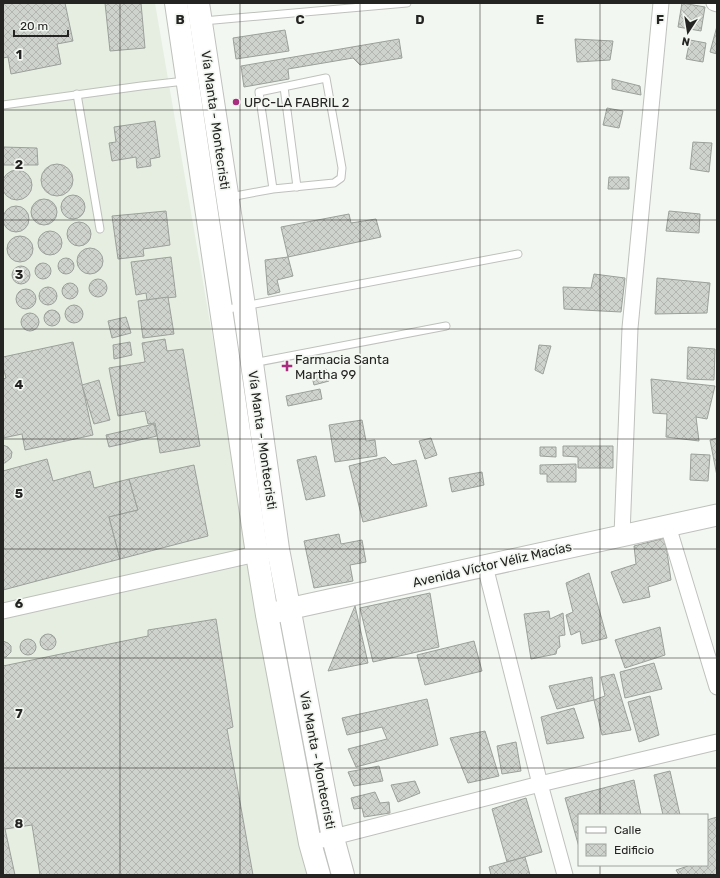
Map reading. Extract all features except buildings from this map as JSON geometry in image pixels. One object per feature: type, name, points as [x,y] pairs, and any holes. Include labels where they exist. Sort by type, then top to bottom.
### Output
[{"type":"main road","name":"Vía Manta - Montecristi","points":[[176,3],[192,19],[216,199],[221,310],[241,365]]},
{"type":"main road","name":"Vía Manta - Montecristi","points":[[192,19],[187,81],[244,306],[241,365],[267,551],[267,615],[310,843],[319,875]]},
{"type":"main road","name":"Vía Manta - Montecristi","points":[[267,551],[288,609],[333,838],[343,875]]},
{"type":"street","points":[[622,535],[630,328],[661,3]]},
{"type":"street","name":"Avenida Víctor Véliz Macías","points":[[267,615],[288,609],[717,515]]},
{"type":"street","points":[[668,526],[717,687]]},
{"type":"street","points":[[3,611],[267,551]]},
{"type":"street","points":[[485,566],[540,784],[565,875]]},
{"type":"street","points":[[310,843],[540,784],[717,742]]},
{"type":"lane","points":[[192,19],[407,3]]},
{"type":"lane","points":[[216,199],[273,189],[334,183],[341,178],[342,168],[326,78],[259,92],[273,189]]},
{"type":"lane","points":[[3,105],[77,94],[187,81]]},
{"type":"lane","points":[[284,87],[297,187]]},
{"type":"lane","points":[[77,94],[100,229]]},
{"type":"lane","points":[[221,310],[518,254]]},
{"type":"lane","points":[[241,365],[446,326]]},
{"type":"shaded area","points":[[3,3],[155,3],[253,572],[309,875],[3,875]]},
{"type":"place","name":"UPC-LA FABRIL 2","points":[[236,102]]},
{"type":"place","name":"Farmacia Santa Martha 99","points":[[287,366]]}]
